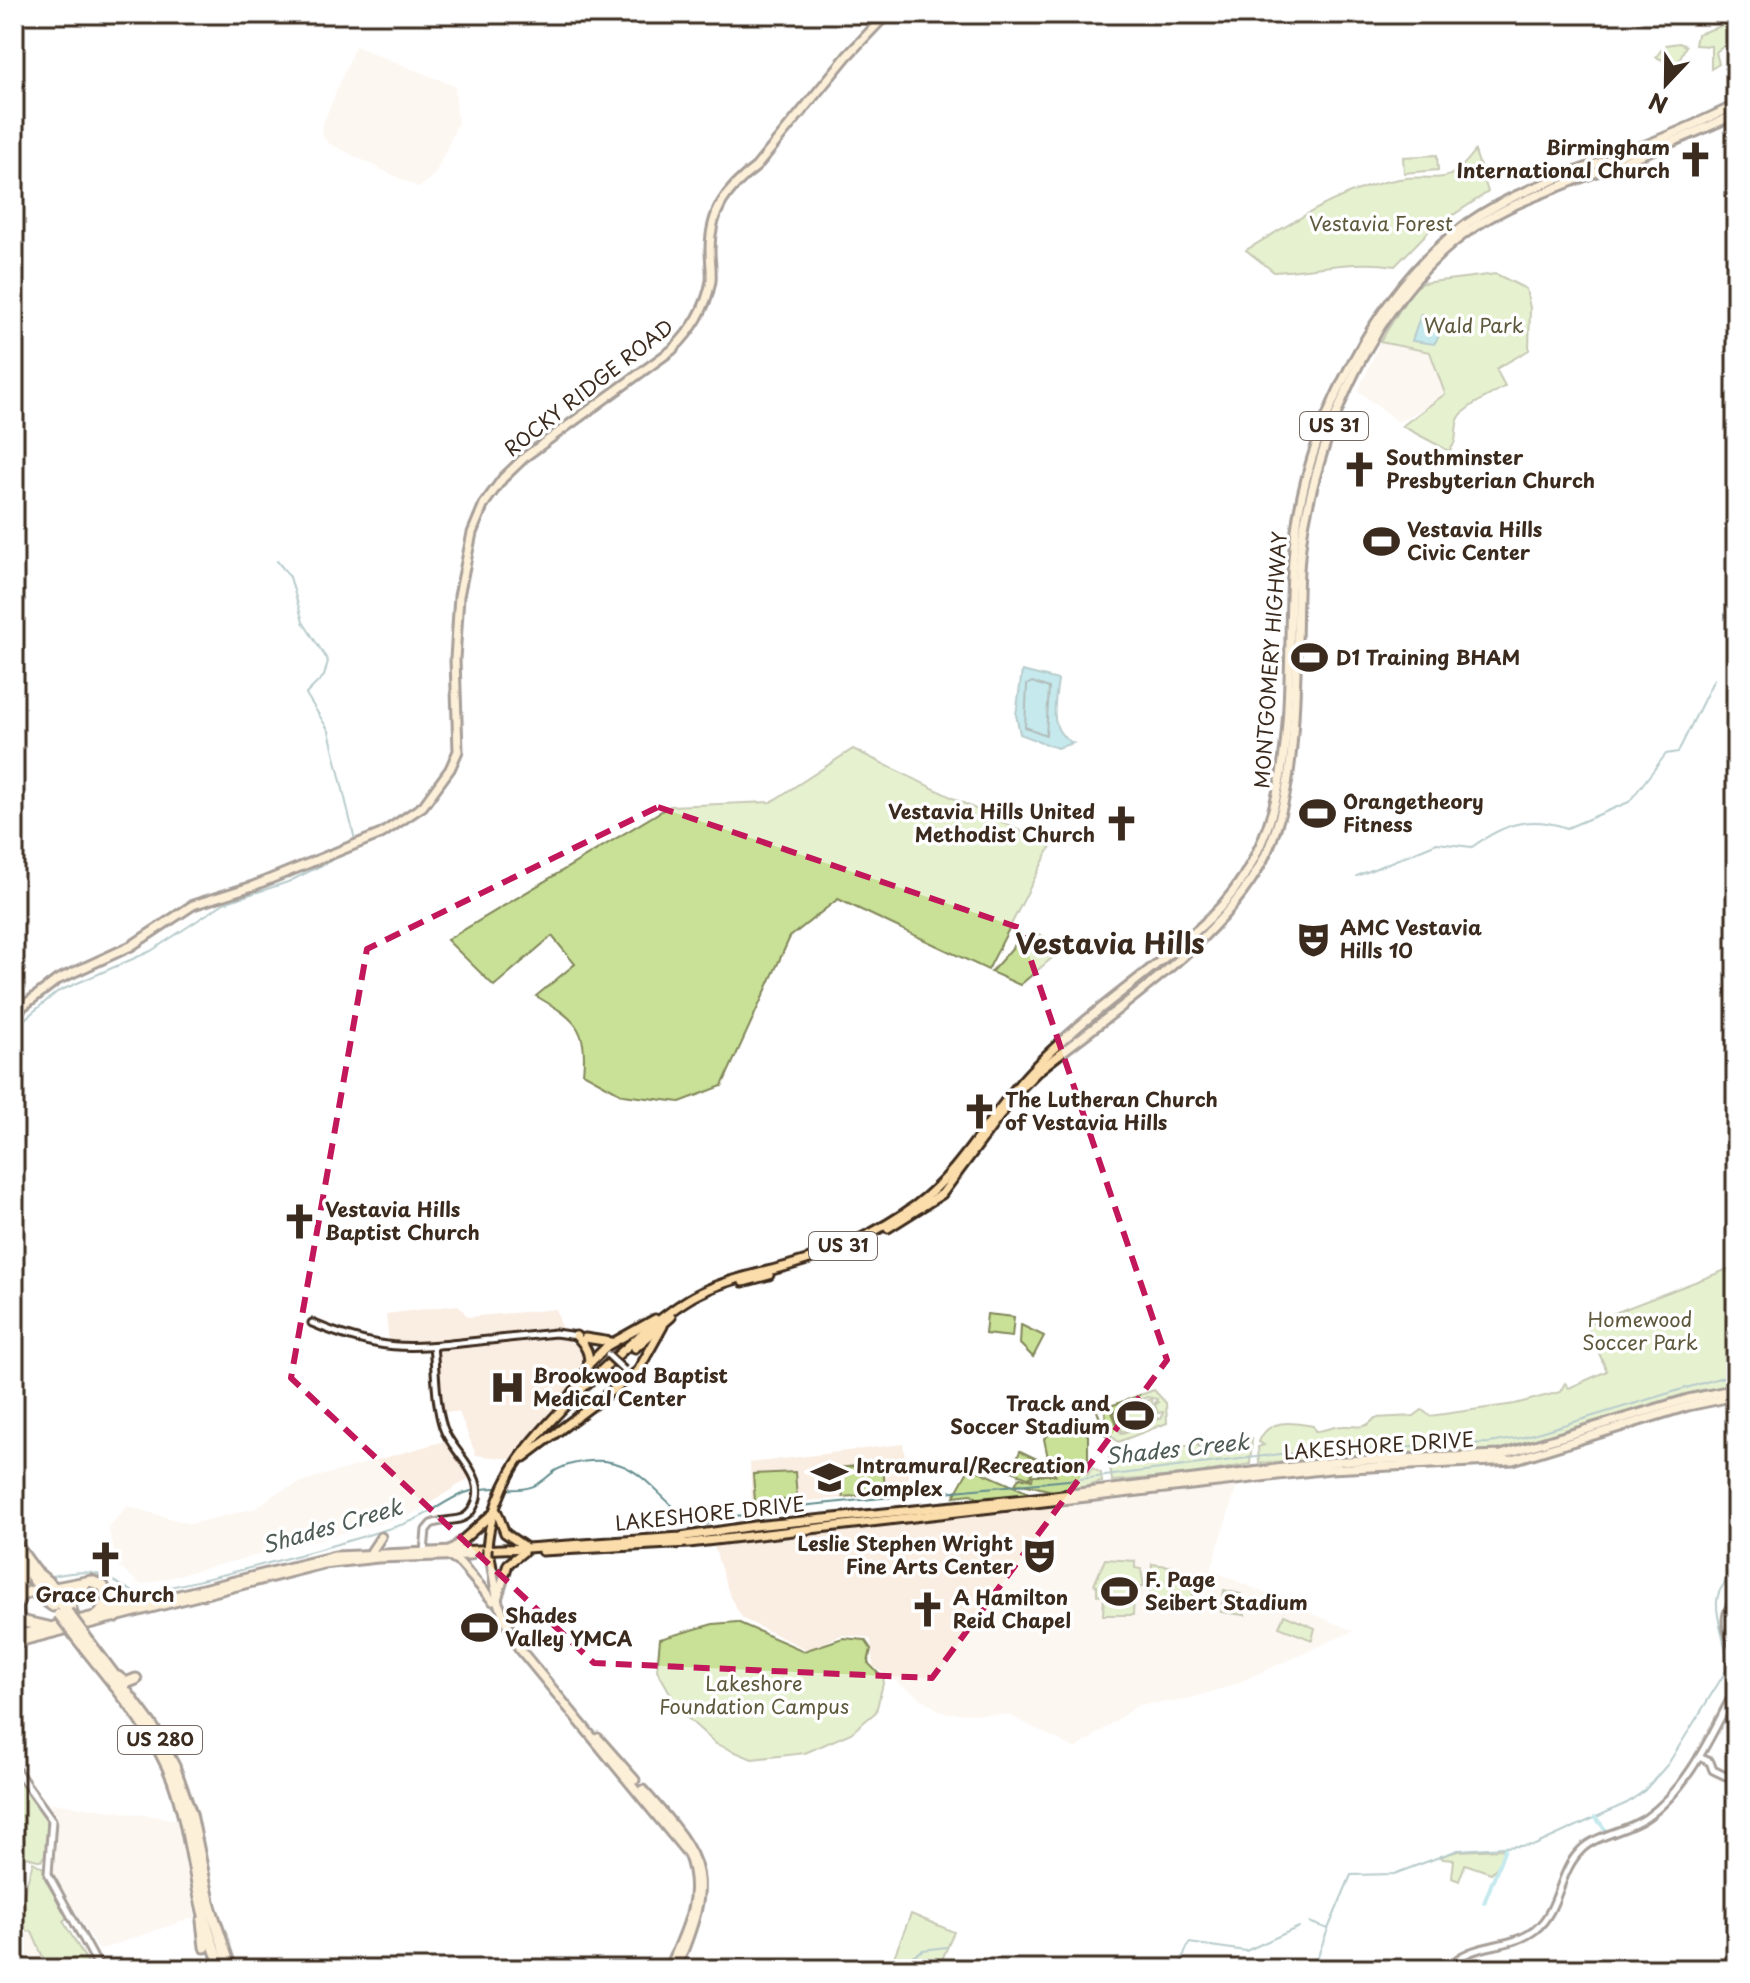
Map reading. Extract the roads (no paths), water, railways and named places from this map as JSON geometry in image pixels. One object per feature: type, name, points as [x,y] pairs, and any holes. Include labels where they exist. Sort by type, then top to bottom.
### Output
[{"type":"highway","points":[[14,1542],[63,1612]]},
{"type":"highway","points":[[14,1598],[22,1584],[17,1557]]},
{"type":"highway","points":[[17,1557],[108,1668],[126,1683],[136,1679],[132,1692],[136,1705]]},
{"type":"highway","points":[[36,1572],[52,1587],[70,1591]]},
{"type":"highway","points":[[63,1612],[70,1591],[82,1584],[97,1583],[109,1598],[113,1614]]},
{"type":"highway","points":[[16,1636],[17,1600],[27,1592],[39,1593],[63,1612]]},
{"type":"highway","points":[[109,1598],[136,1605]]},
{"type":"highway","points":[[99,1614],[109,1598]]},
{"type":"highway","points":[[17,1616],[26,1624],[48,1627]]},
{"type":"highway","name":"US 280","points":[[83,1636],[150,1735],[167,1766],[183,1814],[202,1913],[227,1969]]},
{"type":"highway","name":"US 280","points":[[108,1668],[163,1744],[184,1792],[221,1954]]},
{"type":"highway","points":[[202,1913],[200,1933],[205,1947]]},
{"type":"main road","name":"ROCKY RIDGE ROAD","points":[[14,1013],[57,980],[131,946],[193,905],[253,886],[381,834],[423,806],[450,769],[458,751],[459,596],[473,531],[484,504],[503,478],[535,449],[672,350],[687,334],[707,296],[711,277],[711,232],[719,204],[739,180],[756,167],[847,56],[887,14]]},
{"type":"main road","name":"MONTGOMERY HIGHWAY","points":[[490,1578],[490,1536],[496,1508],[513,1472],[524,1457],[607,1374],[672,1314],[719,1290],[836,1254],[933,1200],[962,1172],[1019,1090],[1038,1071],[1223,918],[1264,859],[1284,798],[1291,748],[1298,516],[1311,468],[1336,411],[1386,317],[1423,271],[1456,240],[1508,206],[1736,105]]},
{"type":"main road","name":"MONTGOMERY HIGHWAY","points":[[1573,177],[1736,114]]},
{"type":"main road","name":"MONTGOMERY HIGHWAY","points":[[513,1472],[550,1423],[701,1292],[813,1258],[868,1235],[918,1203],[945,1181],[1033,1068],[1170,956],[1241,884],[1268,833],[1281,780],[1305,519],[1336,411]]},
{"type":"main road","points":[[1311,468],[1315,480]]},
{"type":"main road","points":[[1271,791],[1281,780]]},
{"type":"main road","points":[[972,1129],[978,1133],[978,1140]]},
{"type":"main road","points":[[590,1364],[613,1342],[672,1314]]},
{"type":"main road","points":[[524,1457],[630,1377],[645,1361],[672,1314]]},
{"type":"main road","points":[[550,1423],[586,1376],[590,1364],[586,1347],[576,1336]]},
{"type":"main road","points":[[585,1338],[613,1342]]},
{"type":"main road","name":"LAKESHORE DRIVE","points":[[424,1551],[450,1554],[670,1544],[733,1532],[1017,1506],[1291,1473],[1476,1464],[1536,1450],[1736,1389]]},
{"type":"main road","name":"LAKESHORE DRIVE","points":[[1699,1400],[1736,1396]]},
{"type":"main road","points":[[496,1508],[507,1535],[525,1550],[508,1564],[496,1602],[450,1554],[496,1508]]},
{"type":"main road","points":[[475,1531],[490,1536],[507,1535]]},
{"type":"main road","points":[[507,1535],[492,1552],[508,1564]]},
{"type":"main road","points":[[466,1539],[465,1547],[470,1553],[466,1569]]},
{"type":"main road","points":[[371,1552],[381,1540],[397,1551]]},
{"type":"main road","points":[[16,1636],[99,1614],[113,1614],[136,1605],[321,1558],[371,1552],[424,1551]]},
{"type":"main road","points":[[16,1636],[323,1564],[424,1551]]},
{"type":"main road","name":"MONTGOMERY HIGHWAY","points":[[492,1552],[490,1578],[496,1602],[511,1636],[566,1705]]},
{"type":"main road","points":[[477,1581],[490,1578],[497,1582],[502,1579]]},
{"type":"main road","points":[[566,1705],[580,1709]]},
{"type":"main road","name":"US 31","points":[[566,1705],[673,1823],[699,1867],[701,1887],[698,1912],[676,1969]]},
{"type":"main road","name":"US 31","points":[[582,1723],[670,1829],[691,1862],[696,1885],[693,1911],[669,1969]]},
{"type":"street","points":[[312,1323],[372,1345],[433,1346],[555,1333],[576,1336],[585,1338],[606,1352],[630,1377]]},
{"type":"street","points":[[424,1551],[431,1524],[469,1514],[474,1508],[476,1489],[468,1462],[444,1430],[433,1346]]},
{"type":"street","points":[[1736,1598],[1725,1616],[1725,1628],[1736,1653]]},
{"type":"street","points":[[1447,1969],[1468,1951],[1523,1937],[1543,1923],[1578,1852],[1648,1817],[1699,1757],[1736,1688]]},
{"type":"street","points":[[1699,1757],[1710,1762],[1713,1770],[1736,1781]]},
{"type":"street","points":[[14,1767],[52,1820],[48,1874],[100,1969]]},
{"type":"water","points":[[1421,314],[1440,326],[1441,333],[1434,344],[1412,341]]},
{"type":"water","points":[[1022,671],[1058,680],[1056,724],[1065,738],[1073,743],[1057,748],[1020,734],[1016,715]]},
{"type":"waterway","points":[[277,561],[290,577],[303,622],[328,661],[324,676],[306,694],[329,731],[355,840]]},
{"type":"waterway","points":[[1357,876],[1437,843],[1472,847],[1506,827],[1528,822],[1567,828],[1629,802],[1666,754],[1678,752],[1714,679]]},
{"type":"waterway","points":[[14,1033],[20,1023],[57,992],[151,951],[224,903],[288,882],[352,850]]},
{"type":"waterway","name":"Shades Creek","points":[[505,1489],[530,1487],[572,1464],[596,1461],[615,1463],[645,1480],[686,1516],[703,1526],[723,1517],[779,1512],[789,1507],[1089,1478],[1280,1454],[1489,1443],[1520,1438],[1736,1373]]},
{"type":"waterway","name":"Shades Creek","points":[[46,1577],[86,1572],[137,1594],[338,1544],[404,1524],[469,1492],[499,1488]]},
{"type":"waterway","points":[[1309,1922],[1328,1929],[1351,1875],[1394,1874],[1458,1850],[1535,1845],[1627,1803],[1644,1791],[1668,1764],[1726,1671],[1727,1658],[1718,1618],[1718,1594],[1736,1574]]},
{"type":"waterway","points":[[1595,1817],[1608,1833]]},
{"type":"waterway","points":[[1484,1903],[1505,1849]]},
{"type":"waterway","points":[[1181,1962],[1189,1943],[1246,1951],[1299,1927]]},
{"type":"waterway","points":[[1313,1969],[1328,1929]]},
{"type":"waterway","points":[[894,1966],[923,1950],[946,1947]]},
{"type":"place","name":"Birmingham International Church","points":[[1696,159]]},
{"type":"place","name":"Southminster Presbyterian Church","points":[[1360,470]]},
{"type":"place","name":"Vestavia Hills Civic Center","points":[[1381,541]]},
{"type":"place","name":"D1 Training BHAM","points":[[1310,658]]},
{"type":"place","name":"Orangetheory Fitness","points":[[1317,813]]},
{"type":"place","name":"Vestavia Hills United Methodist Church","points":[[1121,823]]},
{"type":"place","name":"AMC Vestavia Hills 10","points":[[1314,940]]},
{"type":"place","name":"The Lutheran Church of Vestavia Hills","points":[[979,1112]]},
{"type":"place","name":"Vestavia Hills Baptist Church","points":[[299,1221]]},
{"type":"place","name":"Brookwood Baptist Medical Center","points":[[507,1388]]},
{"type":"place","name":"Track and Soccer Stadium","points":[[1136,1416]]},
{"type":"place","name":"Intramural/Recreation Complex","points":[[830,1478]]},
{"type":"place","name":"Leslie Stephen Wright Fine Arts Center","points":[[1039,1556]]},
{"type":"place","name":"Grace Church","points":[[105,1560]]},
{"type":"place","name":"F. Page Seibert Stadium","points":[[1119,1591]]},
{"type":"place","name":"A Hamilton Reid Chapel","points":[[927,1609]]},
{"type":"place","name":"Shades Valley YMCA","points":[[479,1627]]},
{"type":"district","name":"Vestavia Hills","points":[[1110,944]]},
{"type":"park label","name":"Vestavia Forest","points":[[1381,224]]},
{"type":"park label","name":"Wald Park","points":[[1474,326]]},
{"type":"park label","name":"Homewood Soccer Park","points":[[1640,1332]]},
{"type":"park label","name":"Lakeshore Foundation Campus","points":[[754,1696]]}]
